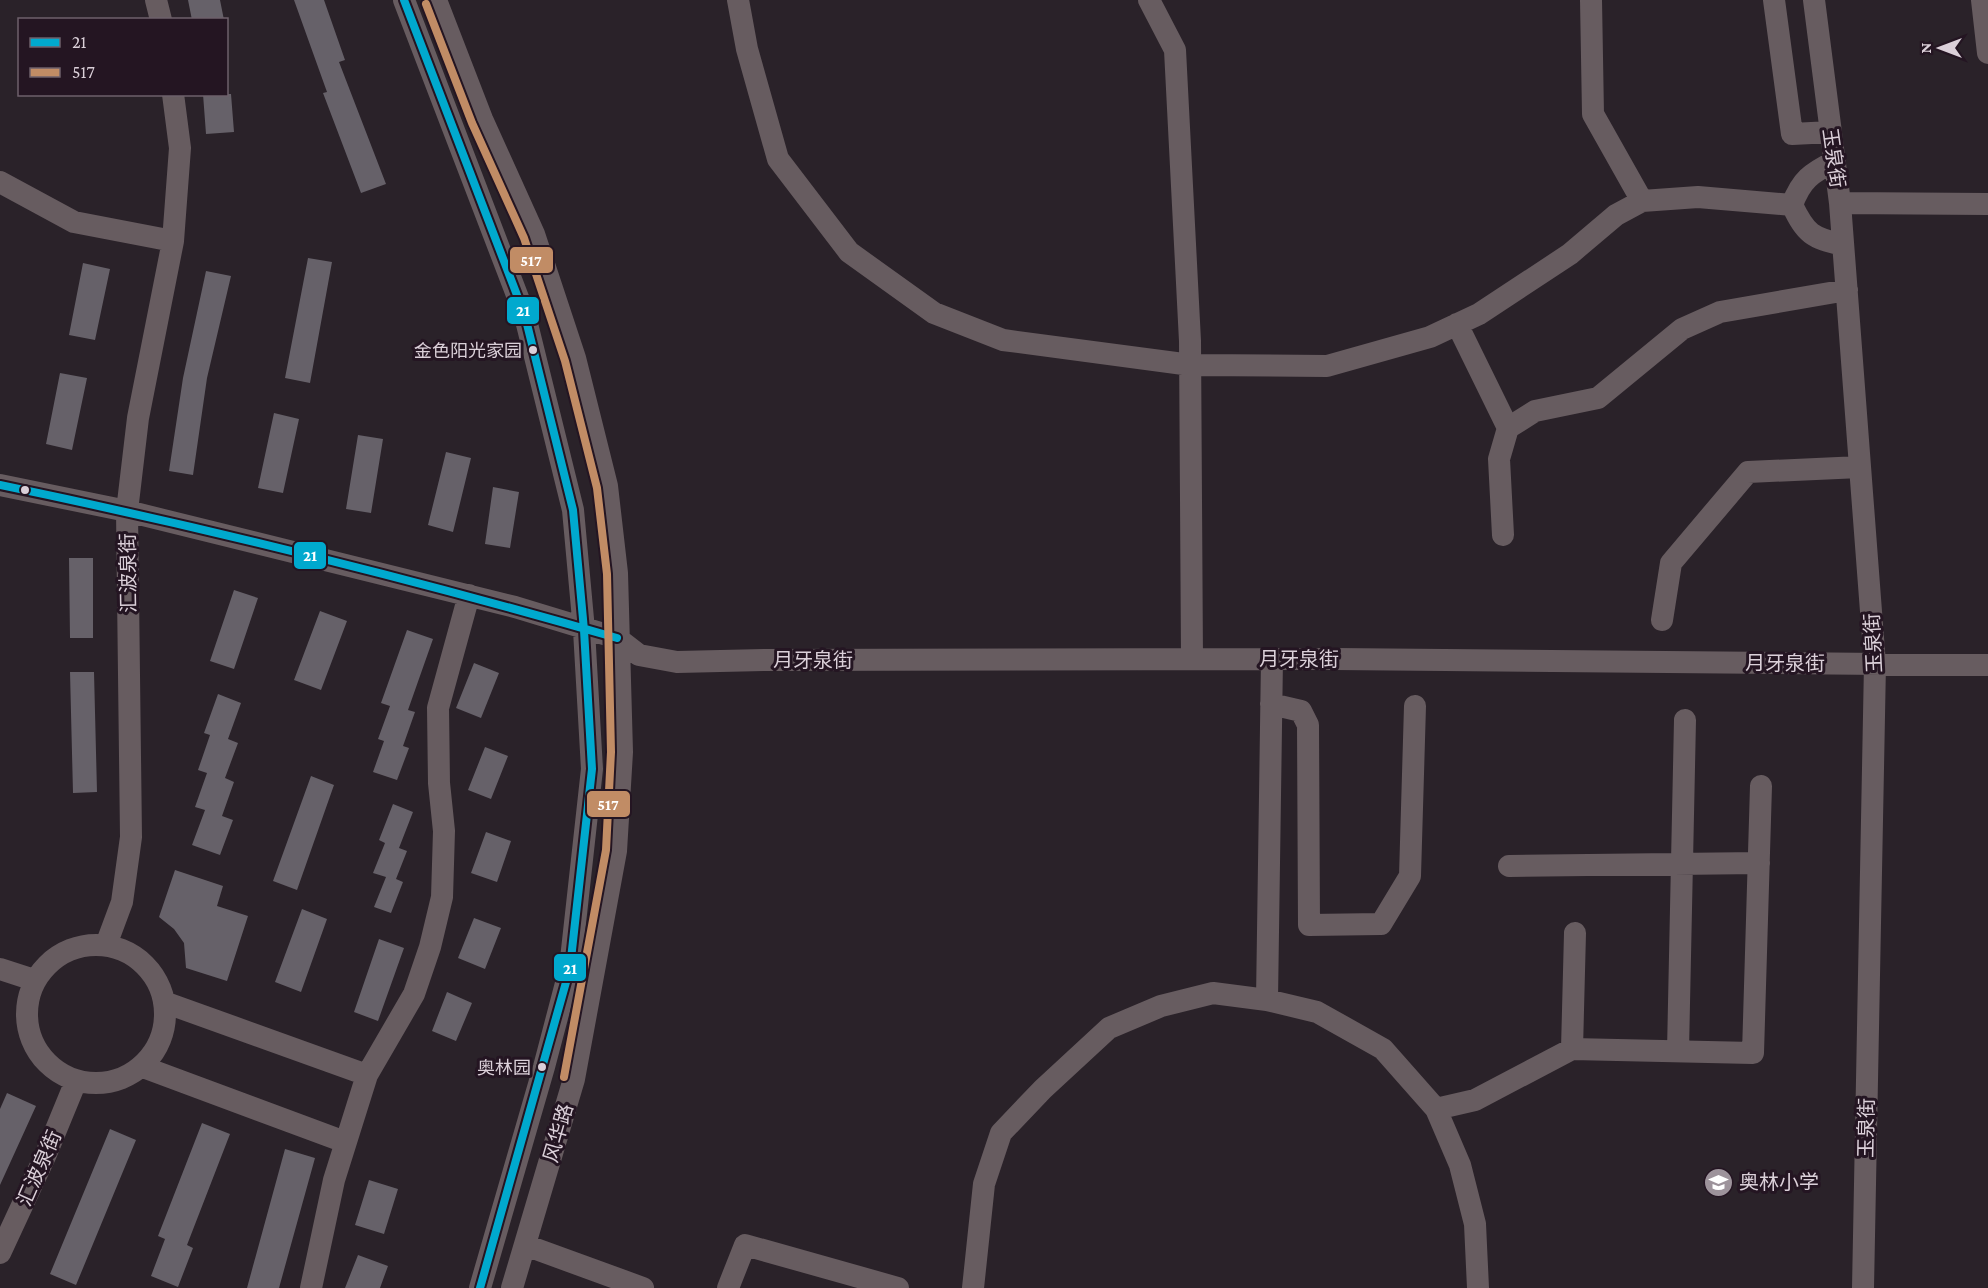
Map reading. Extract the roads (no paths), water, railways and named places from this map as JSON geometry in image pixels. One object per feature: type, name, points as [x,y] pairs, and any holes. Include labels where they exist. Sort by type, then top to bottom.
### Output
[{"type":"street","points":[[156,0],[160,18]]},
{"type":"street","points":[[404,0],[525,316],[573,510],[584,630],[592,769],[570,968],[480,1288]]},
{"type":"street","name":"风华路","points":[[436,0],[482,119],[534,234],[575,358],[607,486],[617,573],[617,638],[622,752],[616,851],[574,1079],[512,1288]]},
{"type":"street","points":[[738,0],[747,50],[778,159],[849,252],[933,313],[1003,340],[1191,365],[1327,366],[1430,338],[1479,314],[1570,254],[1616,215],[1642,201],[1698,197],[1792,205]]},
{"type":"street","points":[[1149,0],[1175,50],[1191,365],[1192,659]]},
{"type":"street","points":[[1591,0],[1593,114],[1642,201]]},
{"type":"street","points":[[1774,0],[1792,134],[1831,132]]},
{"type":"street","name":"玉泉街","points":[[1814,0],[1844,245],[1875,664],[1863,1288]]},
{"type":"street","points":[[1982,0],[1988,53]]},
{"type":"street","name":"汇波泉街","points":[[106,945],[122,902],[131,837],[127,511],[138,418],[173,241],[180,148],[173,96]]},
{"type":"street","points":[[1835,161],[1816,171],[1799,186],[1792,205],[1804,230],[1819,240],[1844,245]]},
{"type":"street","points":[[0,182],[74,222],[173,241]]},
{"type":"street","points":[[1840,203],[1988,204]]},
{"type":"street","points":[[1503,535],[1499,459],[1508,428],[1534,411],[1598,398],[1682,329],[1719,312],[1847,290]]},
{"type":"street","points":[[1457,324],[1508,428]]},
{"type":"street","points":[[1662,620],[1671,564],[1748,472],[1860,467]]},
{"type":"street","points":[[0,485],[127,511],[469,595],[617,638]]},
{"type":"street","points":[[312,1288],[320,1241],[345,1142],[367,1075],[414,994],[430,947],[442,897],[444,831],[439,783],[438,708],[469,595]]},
{"type":"street","name":"月牙泉街","points":[[617,638],[639,655],[677,662],[1272,659],[1988,665]]},
{"type":"street","points":[[1268,1000],[1272,659]]},
{"type":"street","points":[[1271,704],[1301,711],[1308,724],[1309,925],[1381,924],[1410,876],[1415,706]]},
{"type":"street","points":[[1678,1051],[1685,720]]},
{"type":"street","points":[[1436,1108],[1475,1100],[1572,1049],[1754,1053],[1761,786]]},
{"type":"street","points":[[583,849],[600,842],[616,851]]},
{"type":"street","points":[[1509,866],[1759,863]]},
{"type":"street","points":[[1572,1049],[1575,933]]},
{"type":"street","points":[[81,945],[106,945],[124,950],[141,961],[157,981],[164,1002],[164,1026],[157,1046],[143,1068],[114,1081],[95,1084],[76,1081],[52,1068],[35,1047],[27,1027],[26,1007],[34,980],[48,963],[81,945]]},
{"type":"street","points":[[0,969],[34,980]]},
{"type":"street","points":[[973,1288],[984,1184],[1001,1133],[1043,1089],[1109,1028],[1161,1006],[1213,993],[1268,1000],[1317,1012],[1383,1049],[1436,1108],[1460,1165],[1475,1224],[1478,1288]]},
{"type":"street","points":[[164,1002],[367,1075]]},
{"type":"street","points":[[143,1068],[345,1142]]},
{"type":"street","name":"汇波泉街","points":[[0,1254],[46,1154],[76,1081]]},
{"type":"street","points":[[525,1245],[643,1288]]},
{"type":"street","points":[[728,1288],[745,1245],[898,1288]]},
{"type":"place","name":"金色阳光家园","points":[[533,350]]},
{"type":"place","name":"奥林园","points":[[542,1067]]},
{"type":"place","name":"奥林小学","points":[[1718,1182]]}]
